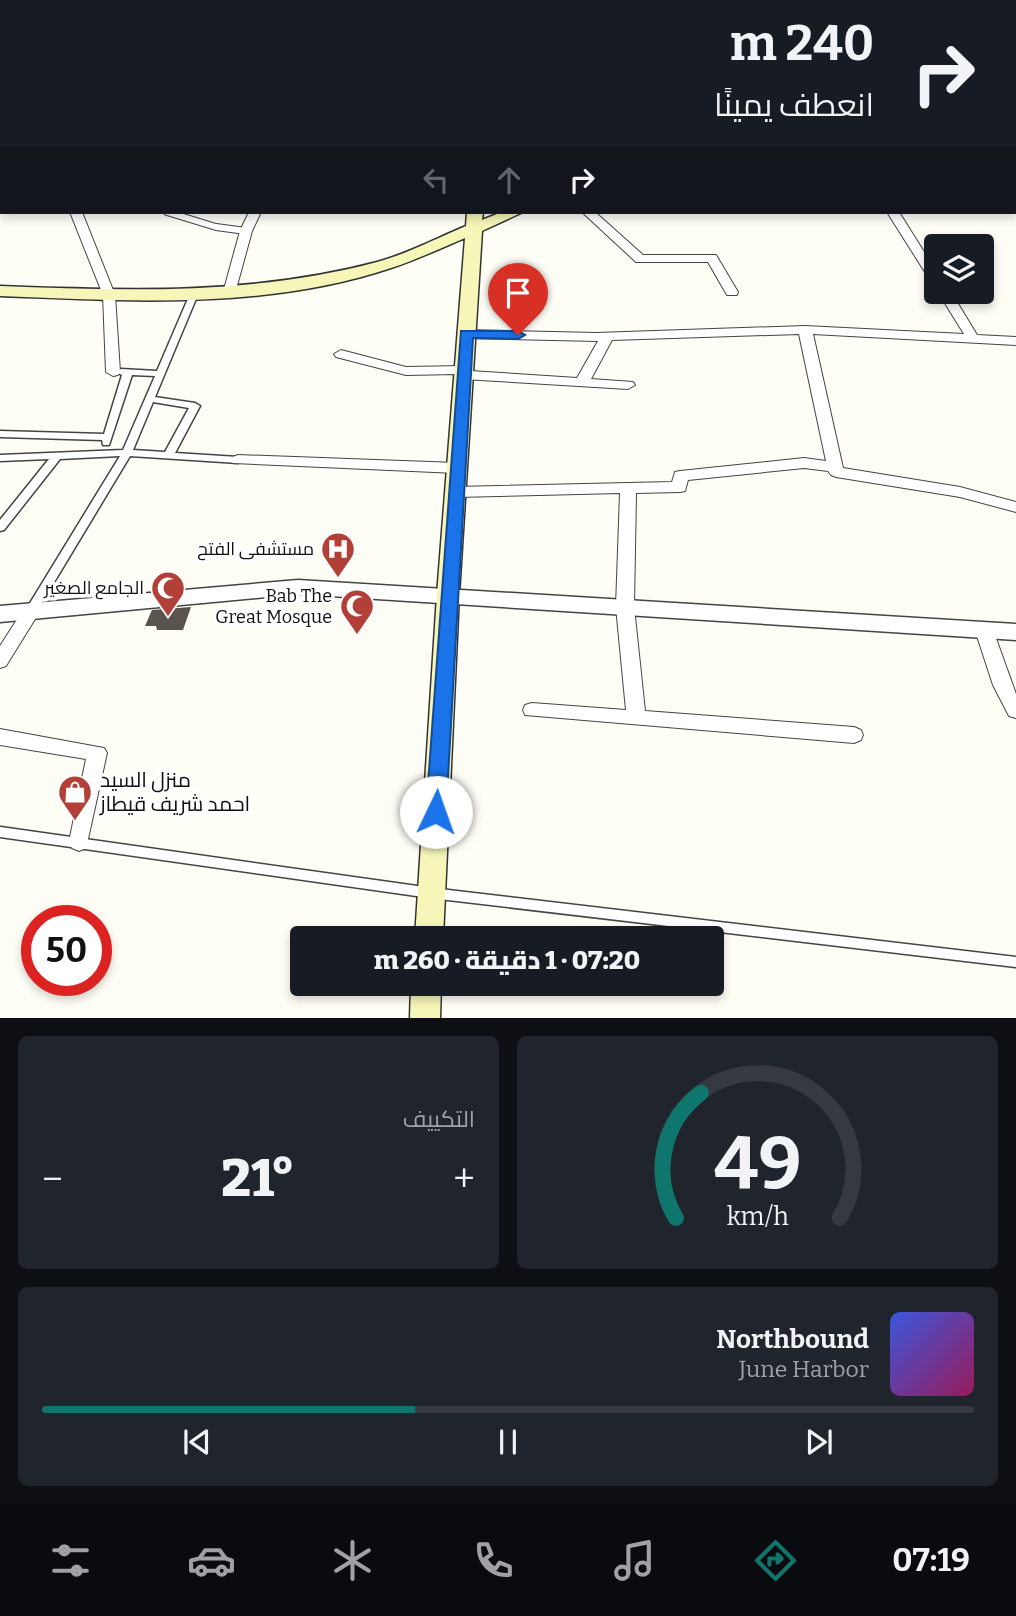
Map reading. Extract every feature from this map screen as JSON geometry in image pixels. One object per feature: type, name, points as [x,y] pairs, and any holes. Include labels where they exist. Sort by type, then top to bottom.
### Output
[{"type":"main road","points":[[0,291],[109,295],[229,293],[320,280],[384,265],[474,219],[503,214]]},
{"type":"main road","points":[[430,926],[448,595],[474,219]]},
{"type":"main road","points":[[425,1017],[426,996]]},
{"type":"street","points":[[77,214],[109,295],[113,372],[161,374]]},
{"type":"street","points":[[229,293],[253,214]]},
{"type":"street","points":[[590,214],[640,259],[712,258],[732,292]]},
{"type":"street","points":[[894,214],[924,261]]},
{"type":"street","points":[[0,661],[127,453],[194,294]]},
{"type":"street","points":[[951,304],[973,339]]},
{"type":"street","points":[[466,334],[607,337],[805,330],[1016,341]]},
{"type":"street","points":[[805,330],[836,472],[960,492],[1016,507]]},
{"type":"street","points":[[582,382],[607,337]]},
{"type":"street","points":[[341,354],[406,371],[464,372],[628,385]]},
{"type":"street","points":[[103,453],[128,372]]},
{"type":"street","points":[[150,399],[195,406],[168,456]]},
{"type":"street","points":[[0,434],[108,437]]},
{"type":"street","points":[[0,458],[127,453],[457,468]]},
{"type":"street","points":[[0,527],[58,455]]},
{"type":"street","points":[[455,492],[680,487],[680,476],[804,463],[835,467]]},
{"type":"street","points":[[628,488],[625,607],[636,718]]},
{"type":"street","points":[[0,614],[298,587],[1016,632]]},
{"type":"street","points":[[984,630],[1002,685],[1016,711]]},
{"type":"street","points":[[532,710],[854,735]]},
{"type":"street","points":[[0,737],[97,753],[79,842]]},
{"type":"lane","points":[[175,214],[246,231]]},
{"type":"lane","points":[[0,832],[432,893],[1016,961]]},
{"type":"building","name":"الجامع الصغير","points":[[191,607],[183,630],[157,630],[156,626],[145,626],[152,610]]},
{"type":"place","name":"مستشفى الفتح","points":[[338,579]]},
{"type":"place","name":"الجامع الصغير","points":[[168,618]]},
{"type":"place","name":"Bab The Great Mosque","points":[[357,636]]},
{"type":"place","name":"منزل السيد احمد شريف قيطاز","points":[[75,822]]},
{"type":"route","points":[[436,812],[466,334],[518,335]]}]
